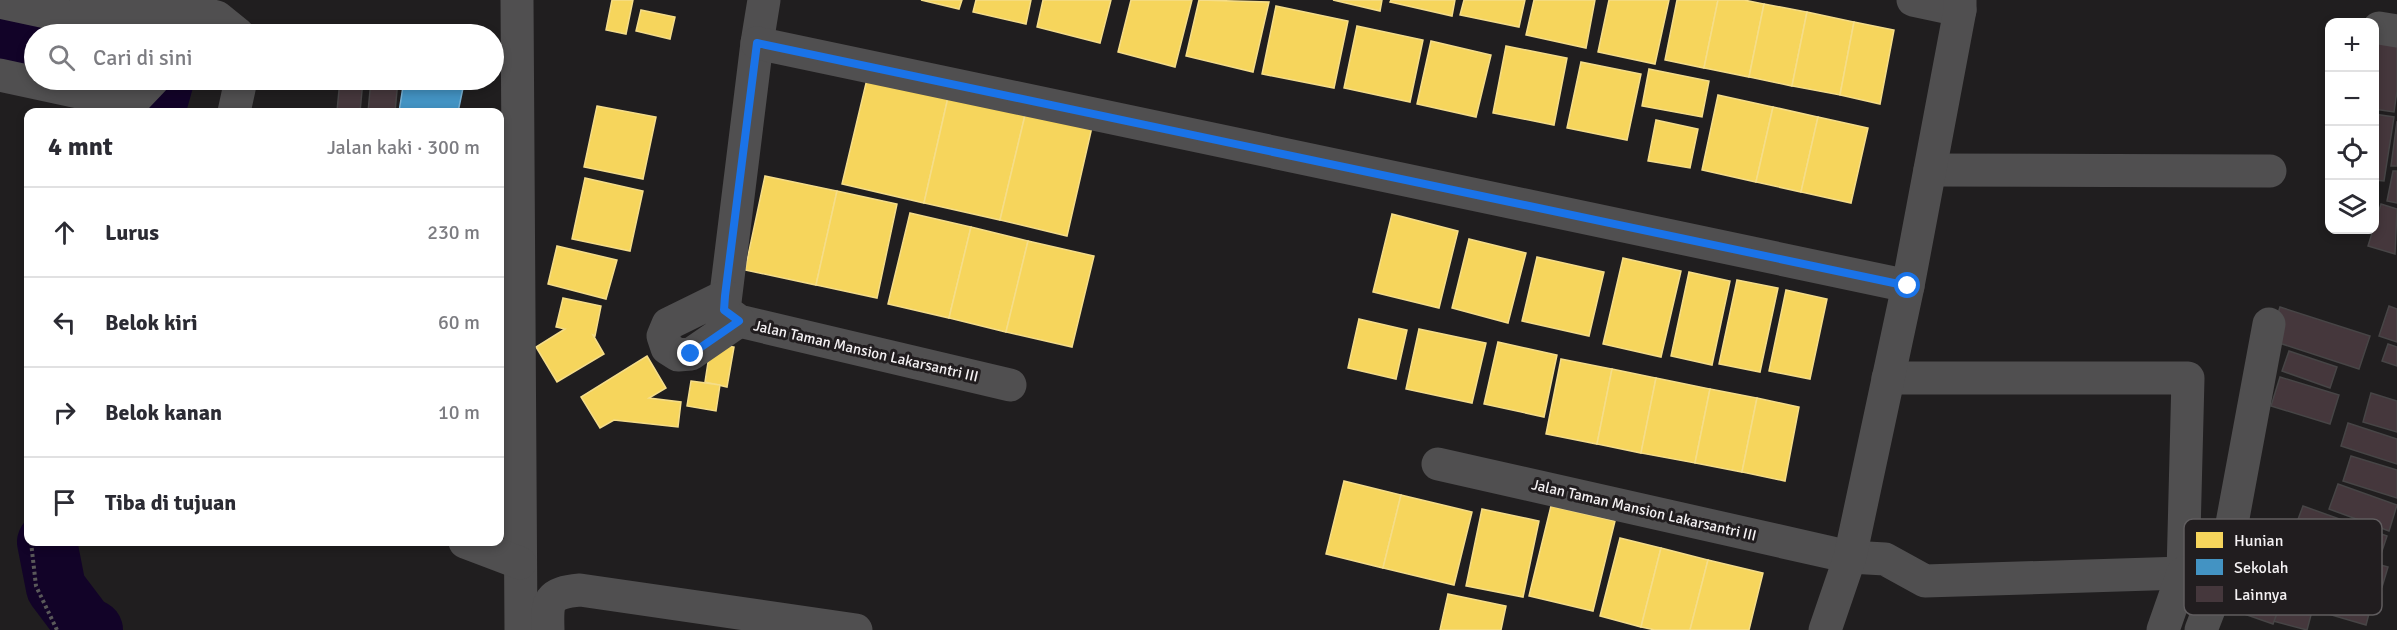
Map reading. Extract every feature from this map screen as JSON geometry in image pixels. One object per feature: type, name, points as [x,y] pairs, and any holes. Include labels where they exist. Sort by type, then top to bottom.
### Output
[{"type":"street","points":[[517,0],[521,630]]},
{"type":"street","points":[[764,0],[757,43],[1908,286]]},
{"type":"street","points":[[1825,630],[1850,557],[1908,286],[1960,5],[1913,0]]},
{"type":"street","points":[[0,2],[69,17],[115,8],[186,10],[204,24]]},
{"type":"street","name":"Jalan Taman Mansion Lakarsantri III","points":[[757,43],[729,309],[1010,385]]},
{"type":"street","points":[[0,75],[24,80]]},
{"type":"street","points":[[69,90],[115,100],[143,90]]},
{"type":"street","points":[[235,108],[240,90]]},
{"type":"street","points":[[1930,170],[2270,171]]},
{"type":"street","points":[[2233,519],[2269,324]]},
{"type":"street","points":[[1888,378],[2188,378],[2184,519]]},
{"type":"street","name":"Jalan Taman Mansion Lakarsantri III","points":[[1438,464],[1850,557],[1886,559],[1925,581],[2183,573]]},
{"type":"street","points":[[2163,630],[2183,573],[2184,534]]},
{"type":"street","points":[[475,546],[520,563]]},
{"type":"street","points":[[548,630],[547,609],[551,599],[561,592],[580,590],[856,630]]},
{"type":"street","points":[[2201,630],[2207,615]]},
{"type":"path","points":[[31,546],[36,586],[57,630]]},
{"type":"building: Hunian","points":[[612,0],[633,0],[626,34],[606,30]]},
{"type":"building: Hunian","points":[[921,0],[962,0],[959,9]]},
{"type":"building: Hunian","points":[[976,0],[1031,0],[1026,24],[973,12]]},
{"type":"building: Hunian","points":[[1043,0],[1111,0],[1100,43],[1037,27]]},
{"type":"building: Hunian","points":[[1131,0],[1192,0],[1175,67],[1118,52]]},
{"type":"building: Hunian","points":[[1199,0],[1269,2],[1253,72],[1186,56]]},
{"type":"building: Hunian","points":[[1333,0],[1382,0],[1380,11]]},
{"type":"building: Hunian","points":[[1391,0],[1455,0],[1452,16],[1390,2]]},
{"type":"building: Hunian","points":[[1464,0],[1525,0],[1519,27],[1460,15]]},
{"type":"building: Hunian","points":[[1534,0],[1595,0],[1586,48],[1526,35]]},
{"type":"building: Hunian","points":[[1609,0],[1669,0],[1655,64],[1598,52]]},
{"type":"building: Hunian","points":[[1677,0],[1718,0],[1704,68],[1665,60]]},
{"type":"building: Hunian","points":[[1718,0],[1744,0],[1764,4],[1749,77],[1704,68]]},
{"type":"building: Hunian","points":[[1764,4],[1807,12],[1792,86],[1749,77]]},
{"type":"building: Hunian","points":[[1276,6],[1348,21],[1334,88],[1262,74]]},
{"type":"building: Hunian","points":[[641,10],[675,17],[670,39],[636,31]]},
{"type":"building: Hunian","points":[[1807,12],[1854,22],[1840,95],[1792,86]]},
{"type":"building: Hunian","points":[[1854,22],[1894,30],[1880,104],[1840,95]]},
{"type":"building: Hunian","points":[[1357,26],[1423,40],[1410,102],[1344,88]]},
{"type":"building: Hunian","points":[[1431,41],[1491,55],[1476,117],[1417,104]]},
{"type":"building: Hunian","points":[[1506,46],[1567,58],[1554,125],[1493,113]]},
{"type":"building: Hunian","points":[[1581,62],[1641,74],[1627,140],[1567,128]]},
{"type":"building: Hunian","points":[[1649,69],[1709,81],[1702,117],[1642,106]]},
{"type":"building: Hunian","points":[[868,75],[949,93],[924,203],[842,184]]},
{"type":"building: Hunian","points":[[949,93],[1026,111],[1000,220],[924,203]]},
{"type":"building: Hunian","points":[[1718,95],[1773,107],[1756,182],[1702,170]]},
{"type":"building: Hunian","points":[[597,106],[656,117],[643,179],[584,167]]},
{"type":"building: Hunian","points":[[1773,107],[1818,117],[1801,192],[1756,182]]},
{"type":"building: Hunian","points":[[1026,111],[1092,127],[1067,236],[1000,220]]},
{"type":"building: Hunian","points":[[1818,117],[1868,128],[1851,203],[1801,192]]},
{"type":"building: Hunian","points":[[1656,120],[1698,129],[1690,168],[1648,161]]},
{"type":"building: Hunian","points":[[765,176],[837,191],[816,285],[745,270]]},
{"type":"building: Hunian","points":[[585,178],[643,191],[630,251],[572,239]]},
{"type":"building: Hunian","points":[[837,191],[897,204],[877,298],[816,285]]},
{"type":"building: Hunian","points":[[910,213],[971,227],[949,318],[888,304]]},
{"type":"building: Hunian","points":[[1392,214],[1458,231],[1439,308],[1373,292]]},
{"type":"building: Hunian","points":[[971,227],[1028,241],[1006,332],[949,318]]},
{"type":"building: Hunian","points":[[1469,239],[1526,253],[1508,323],[1452,308]]},
{"type":"building: Hunian","points":[[1028,241],[1094,256],[1072,347],[1006,332]]},
{"type":"building: Hunian","points":[[557,246],[617,260],[606,299],[548,284]]},
{"type":"building: Hunian","points":[[1537,257],[1604,272],[1589,336],[1522,321]]},
{"type":"building: Hunian","points":[[1623,258],[1681,271],[1661,357],[1603,344]]},
{"type":"building: Hunian","points":[[1689,272],[1730,281],[1712,365],[1671,356]]},
{"type":"building: Hunian","points":[[1737,280],[1778,288],[1760,372],[1719,364]]},
{"type":"building: Hunian","points":[[1786,290],[1827,299],[1810,379],[1769,371]]},
{"type":"building: Hunian","points":[[563,298],[601,306],[595,336],[593,335],[604,354],[557,382],[536,347],[565,329],[556,327]]},
{"type":"building: Hunian","points":[[1359,319],[1407,330],[1396,379],[1348,368]]},
{"type":"building: Hunian","points":[[1419,329],[1486,343],[1472,403],[1406,389]]},
{"type":"building: Hunian","points":[[1498,342],[1557,355],[1544,417],[1484,404]]},
{"type":"building: Hunian","points":[[711,343],[734,347],[727,387],[705,382]]},
{"type":"building: Hunian","points":[[647,356],[666,388],[649,398],[681,402],[678,427],[614,420],[600,428],[581,397]]},
{"type":"building: Hunian","points":[[1561,359],[1612,369],[1597,444],[1546,434]]},
{"type":"building: Hunian","points":[[1612,369],[1656,378],[1641,453],[1597,444]]},
{"type":"building: Hunian","points":[[1656,378],[1710,389],[1695,463],[1641,453]]},
{"type":"building: Hunian","points":[[691,381],[720,385],[716,411],[687,406]]},
{"type":"building: Hunian","points":[[1710,389],[1757,398],[1742,472],[1695,463]]},
{"type":"building: Hunian","points":[[1757,398],[1799,407],[1785,481],[1742,472]]},
{"type":"building: Hunian","points":[[1344,481],[1401,495],[1383,568],[1326,554]]},
{"type":"building: Hunian","points":[[1401,495],[1472,512],[1454,585],[1383,568]]},
{"type":"building: Hunian","points":[[1551,506],[1615,521],[1593,611],[1529,596]]},
{"type":"building: Hunian","points":[[1482,509],[1539,521],[1523,597],[1466,586]]},
{"type":"building: Hunian","points":[[1620,538],[1661,548],[1641,627],[1600,616]]},
{"type":"building: Hunian","points":[[1661,548],[1708,560],[1690,630],[1655,630],[1641,627]]},
{"type":"building: Hunian","points":[[1708,560],[1763,573],[1749,630],[1690,630]]},
{"type":"building: Hunian","points":[[1448,594],[1506,606],[1501,630],[1440,630]]},
{"type":"building: Sekolah","points":[[402,90],[463,90],[459,108],[400,108]]},
{"type":"building: Lainnya","points":[[2379,32],[2397,35],[2397,91],[2394,112],[2379,110]]},
{"type":"building: Lainnya","points":[[339,90],[362,90],[360,108],[337,108]]},
{"type":"building: Lainnya","points":[[370,90],[397,90],[395,108],[368,108]]},
{"type":"building: Lainnya","points":[[2379,115],[2394,117],[2384,181],[2379,180]]},
{"type":"building: Lainnya","points":[[2397,121],[2397,166],[2391,166]]},
{"type":"building: Lainnya","points":[[2393,171],[2397,171],[2397,203],[2387,201]]},
{"type":"building: Lainnya","points":[[2381,204],[2397,209],[2395,254],[2368,246],[2372,234],[2379,234]]},
{"type":"building: Lainnya","points":[[2389,306],[2397,309],[2397,342],[2379,336]]},
{"type":"building: Lainnya","points":[[2280,307],[2370,336],[2359,369],[2270,340]]},
{"type":"building: Lainnya","points":[[2388,344],[2397,347],[2397,366],[2382,361]]},
{"type":"building: Lainnya","points":[[2289,351],[2337,367],[2330,388],[2282,371]]},
{"type":"building: Lainnya","points":[[2280,377],[2339,395],[2330,424],[2271,406]]},
{"type":"building: Lainnya","points":[[2371,393],[2397,401],[2397,432],[2363,422]]},
{"type":"building: Lainnya","points":[[2348,423],[2397,439],[2397,464],[2341,446]]},
{"type":"building: Lainnya","points":[[2351,456],[2397,470],[2397,498],[2343,481]]},
{"type":"building: Lainnya","points":[[2338,484],[2397,505],[2389,531],[2382,528],[2382,519],[2356,519],[2329,509]]},
{"type":"building: Lainnya","points":[[2303,506],[2339,519],[2298,519]]},
{"type":"building: Lainnya","points":[[2382,534],[2387,536],[2382,551]]},
{"type":"building: Lainnya","points":[[2382,565],[2388,567],[2382,587]]},
{"type":"building: Lainnya","points":[[2247,615],[2276,615],[2273,624]]},
{"type":"building: Lainnya","points":[[2275,615],[2311,615],[2307,630],[2273,621]]},
{"type":"building: Lainnya","points":[[2332,615],[2369,615],[2366,625]]},
{"type":"waterway","points":[[131,24],[146,18]]},
{"type":"waterway","points":[[0,29],[24,35]]},
{"type":"waterway","points":[[156,108],[161,90]]},
{"type":"waterway","points":[[48,546],[56,588],[84,625],[93,630]]},
{"type":"route","points":[[691,354],[739,321],[724,310],[757,43],[1908,286]]}]
